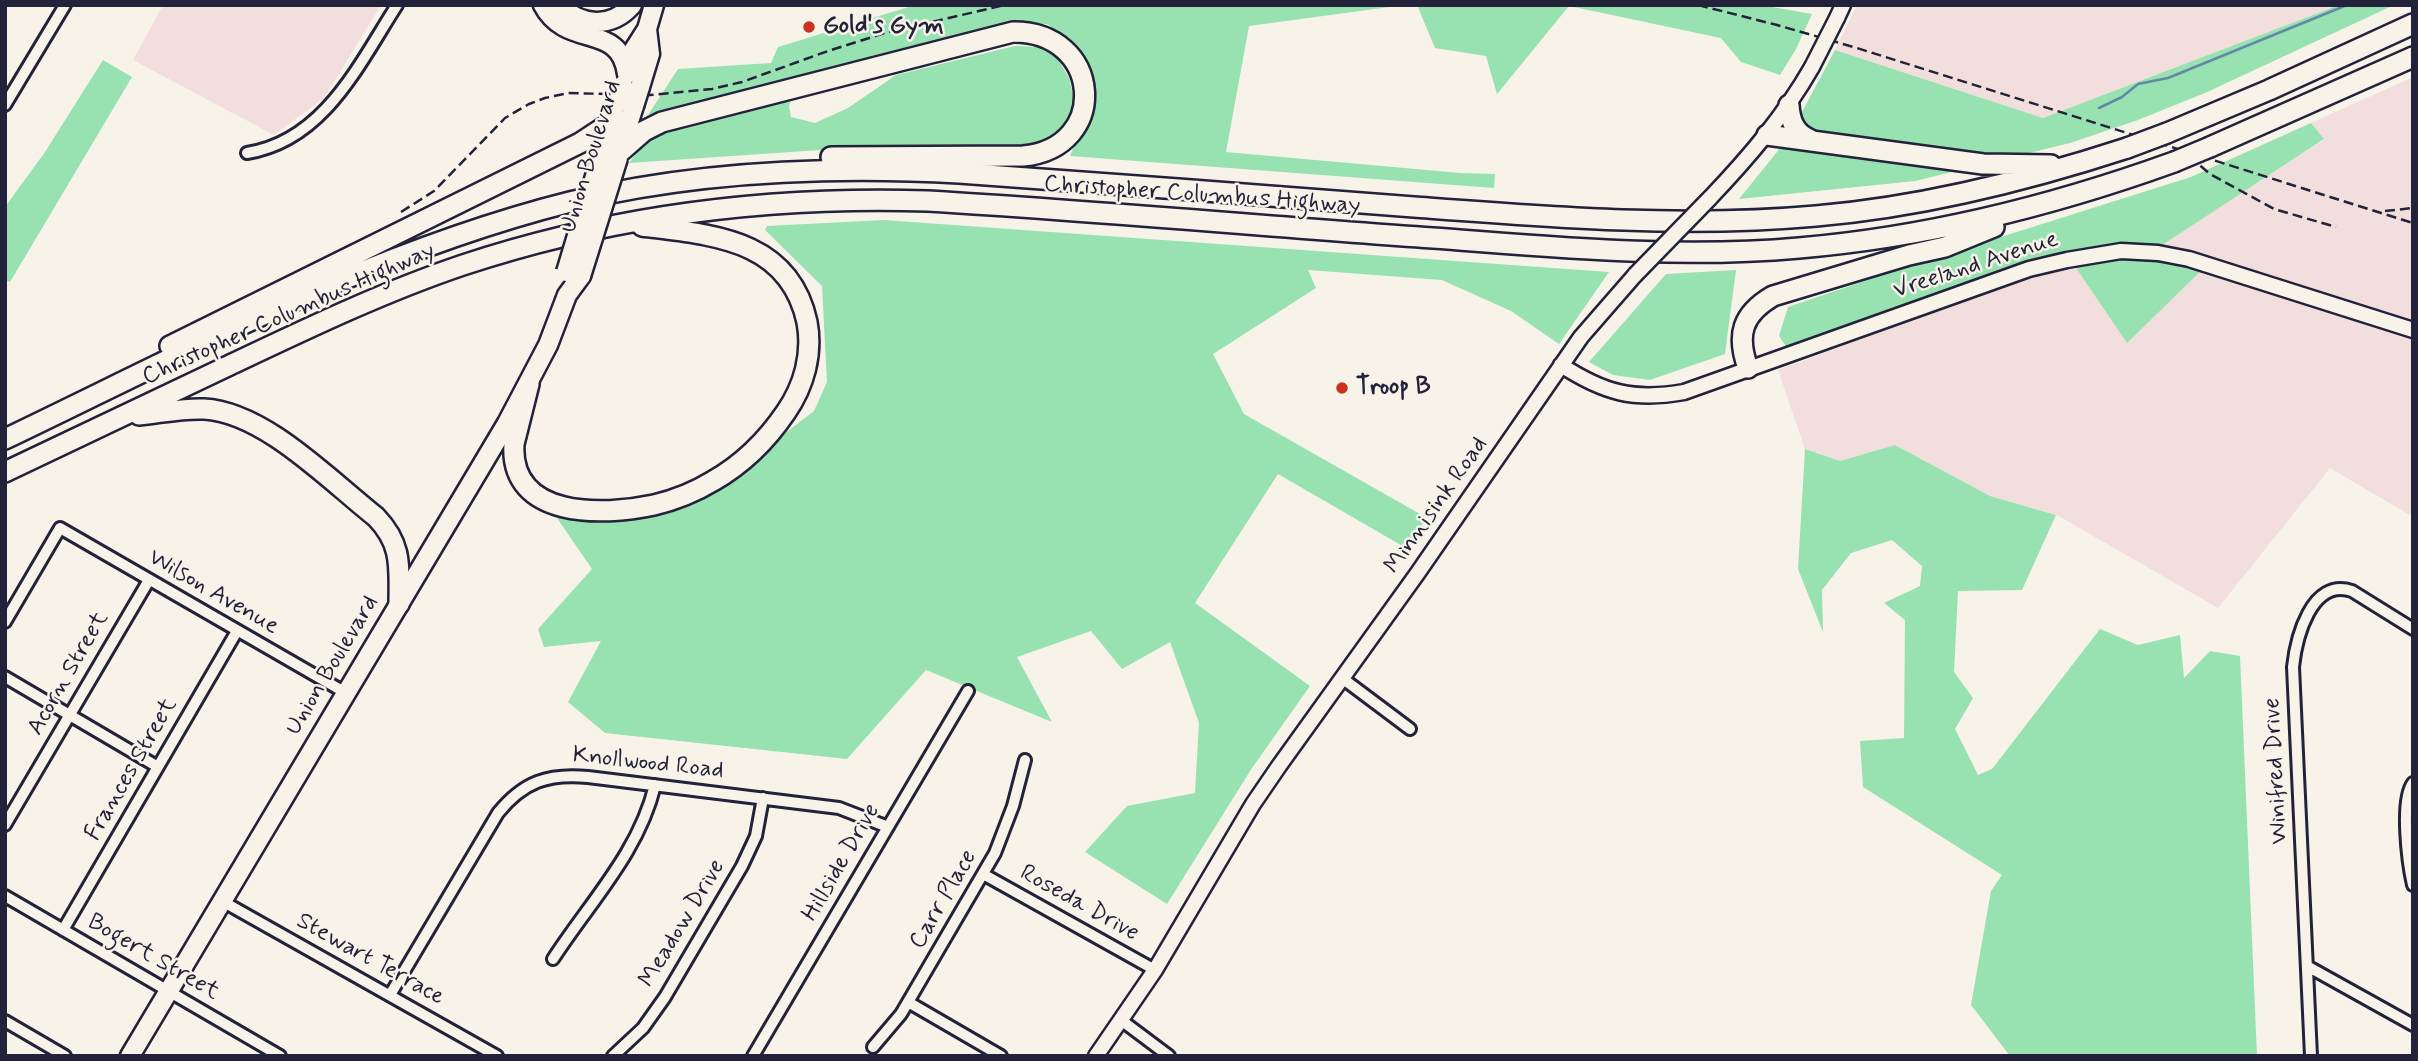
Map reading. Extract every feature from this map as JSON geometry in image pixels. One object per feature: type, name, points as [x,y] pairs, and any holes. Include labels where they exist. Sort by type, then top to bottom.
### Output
[{"type":"highway","name":"Christopher Columbus Highway","points":[[5,439],[346,278],[410,252],[485,226],[572,202],[621,192],[706,179],[854,169],[948,172],[1549,217],[1675,222],[1784,219],[1870,210],[1950,197],[2073,165],[2167,133],[2258,95],[2413,24]]},
{"type":"highway","points":[[613,154],[644,131],[662,122],[1013,32],[1033,33],[1052,40],[1071,54],[1082,74],[1084,99],[1079,121],[1065,140],[1044,152],[1023,156],[900,155],[807,158],[781,172]]},
{"type":"highway","name":"Christopher Columbus Highway","points":[[5,472],[331,318],[415,282],[512,250],[624,224],[712,209],[780,202],[897,200],[1010,206],[1592,251],[1695,254],[1785,249],[1865,241],[1965,224],[2051,203],[2210,148],[2413,57]]},
{"type":"highway","points":[[1789,105],[1791,120],[1798,132],[1809,140],[1819,142]]},
{"type":"highway","points":[[154,368],[166,348],[568,149],[596,134],[621,111]]},
{"type":"highway","points":[[1767,135],[1983,164],[2073,165]]},
{"type":"highway","points":[[1748,368],[1742,340],[1745,323],[1756,308],[1773,296],[1909,255],[1945,247],[2051,203]]},
{"type":"highway","points":[[529,384],[514,444],[518,472],[527,487],[543,500],[579,509],[637,508],[666,502],[694,491],[728,472],[756,449],[790,407],[803,379],[809,338],[800,300],[779,268],[758,251],[731,240],[624,224]]},
{"type":"highway","points":[[124,416],[202,409],[246,419],[271,432],[376,517],[390,533],[399,564],[398,604]]},
{"type":"main road","points":[[543,5],[556,22],[566,29],[613,44],[624,58],[630,82]]},
{"type":"main road","points":[[559,5],[579,19],[596,23],[614,19],[632,5]]},
{"type":"main road","name":"Union Boulevard","points":[[130,1056],[529,384],[548,345],[567,295],[613,154],[630,82],[650,54],[647,29],[654,5]]},
{"type":"main road","name":"Union Boulevard","points":[[613,154],[621,111]]},
{"type":"street","points":[[5,106],[65,5]]},
{"type":"street","points":[[247,153],[281,142],[310,125],[327,111],[397,5]]},
{"type":"street","name":"Minnisink Road","points":[[1096,1056],[1155,970],[1253,804],[1417,574],[1561,365],[1598,315],[1767,135],[1812,67],[1840,12]]},
{"type":"street","name":"Vreeland Avenue","points":[[1561,365],[1598,386],[1627,394],[1647,396],[1684,391],[2021,271],[2121,251],[2158,253],[2189,259],[2413,330]]},
{"type":"street","name":"Wilson Avenue","points":[[5,622],[60,528],[346,693]]},
{"type":"street","name":"Acorn Street","points":[[5,825],[149,580]]},
{"type":"street","name":"Winifred Drive","points":[[2311,1056],[2293,667],[2296,642],[2304,621],[2317,601],[2325,594],[2343,588],[2413,629]]},
{"type":"street","name":"Frances Street","points":[[63,930],[237,631]]},
{"type":"street","points":[[5,677],[158,766]]},
{"type":"street","points":[[1342,678],[1410,729]]},
{"type":"street","name":"Hillside Drive","points":[[753,1056],[968,691]]},
{"type":"street","name":"Carr Place","points":[[873,1047],[908,1002],[983,874],[1008,822],[1024,760]]},
{"type":"street","name":"Knollwood Road","points":[[390,995],[498,813],[513,796],[544,779],[567,775],[839,808],[888,827]]},
{"type":"street","points":[[2413,783],[2409,788],[2407,801],[2413,885]]},
{"type":"street","points":[[553,959],[625,857],[649,809],[655,785]]},
{"type":"street","name":"Meadow Drive","points":[[613,1056],[643,1028],[665,998],[742,866],[756,836],[763,798]]},
{"type":"street","name":"Roseda Drive","points":[[983,874],[1155,970]]},
{"type":"street","name":"Bogert Street","points":[[5,896],[281,1056]]},
{"type":"street","name":"Stewart Terrace","points":[[222,901],[497,1056]]},
{"type":"street","points":[[2306,966],[2413,1026]]},
{"type":"street","points":[[908,1002],[1002,1056]]},
{"type":"street","points":[[1122,1020],[1168,1056]]},
{"type":"street","points":[[5,1021],[65,1056]]},
{"type":"shaded area","points":[[163,5],[381,5],[324,98],[274,135],[133,60]]},
{"type":"shaded area","points":[[1857,5],[2339,5],[2043,118],[1835,50]]},
{"type":"shaded area","points":[[2413,77],[2413,517],[2330,468],[2218,608],[2057,515],[1990,496],[1895,445],[1840,461],[1805,449],[1778,370],[1990,292],[2055,271],[2134,261],[2324,140],[2311,123]]},
{"type":"green space","points":[[915,5],[1404,5],[1249,26],[1226,152],[1495,174],[1494,188],[1070,156],[1092,103],[1091,72],[1074,45],[1047,24],[1012,24],[648,115],[678,69],[771,63],[778,47]]},
{"type":"green space","points":[[1417,5],[1761,5],[1812,14],[1780,75],[1741,62],[1721,38],[1569,6],[1497,94],[1486,56],[1435,48]]},
{"type":"green space","points":[[2339,5],[2394,5],[2205,93],[2070,143],[1915,181],[1739,199],[1777,152],[1835,50],[2043,118]]},
{"type":"green space","points":[[1015,46],[1041,47],[1058,59],[1069,78],[1075,103],[1067,123],[1049,138],[1028,149],[835,149],[629,163],[647,139],[666,130],[792,97],[789,106],[791,117],[815,123],[848,108],[896,75]]},
{"type":"green space","points":[[103,60],[132,77],[10,282],[5,280],[5,207],[45,152]]},
{"type":"green space","points":[[2311,123],[2324,139],[2153,251],[2208,264],[2127,343],[2070,259],[1791,354],[1779,336],[1788,307],[2191,177]]},
{"type":"green space","points":[[884,220],[1609,272],[1559,344],[1511,311],[1442,280],[1308,270],[1316,288],[1213,354],[1244,414],[1427,518],[1406,548],[1278,474],[1195,603],[1310,686],[1252,768],[1167,904],[1085,852],[1127,806],[1195,793],[1199,723],[1170,642],[1122,669],[1091,631],[1017,657],[1052,722],[926,670],[847,759],[605,733],[568,702],[601,641],[544,647],[538,629],[592,569],[557,518],[691,506],[814,411],[827,382],[822,286],[765,230],[767,226]]},
{"type":"green space","points":[[1736,270],[1725,354],[1650,380],[1613,375],[1589,362],[1666,274]]},
{"type":"green space","points":[[1895,445],[1990,496],[2056,515],[2022,590],[1958,591],[1954,672],[1973,698],[1955,729],[1978,775],[1992,769],[2100,629],[2138,645],[2180,635],[2184,678],[2210,651],[2240,656],[2257,1056],[2010,1056],[1971,1005],[1991,891],[2002,875],[1863,787],[1860,741],[1904,738],[1905,620],[1884,603],[1920,586],[1922,566],[1892,540],[1851,553],[1822,590],[1823,632],[1798,569],[1805,449],[1840,461]]},
{"type":"waterway","points":[[2099,108],[2122,97],[2138,84],[2168,78],[2347,5]]},
{"type":"railway","points":[[401,212],[434,191],[505,118],[545,98],[568,93],[650,95],[712,89],[742,82],[888,32],[1005,5]]},
{"type":"railway","points":[[1698,5],[1857,48],[2413,223]]},
{"type":"railway","points":[[2189,156],[2210,174],[2274,209],[2336,227]]},
{"type":"railway","points":[[2385,211],[2413,208]]},
{"type":"place","name":"Gold's Gym","points":[[809,27]]},
{"type":"place","name":"Troop B","points":[[1342,388]]}]
